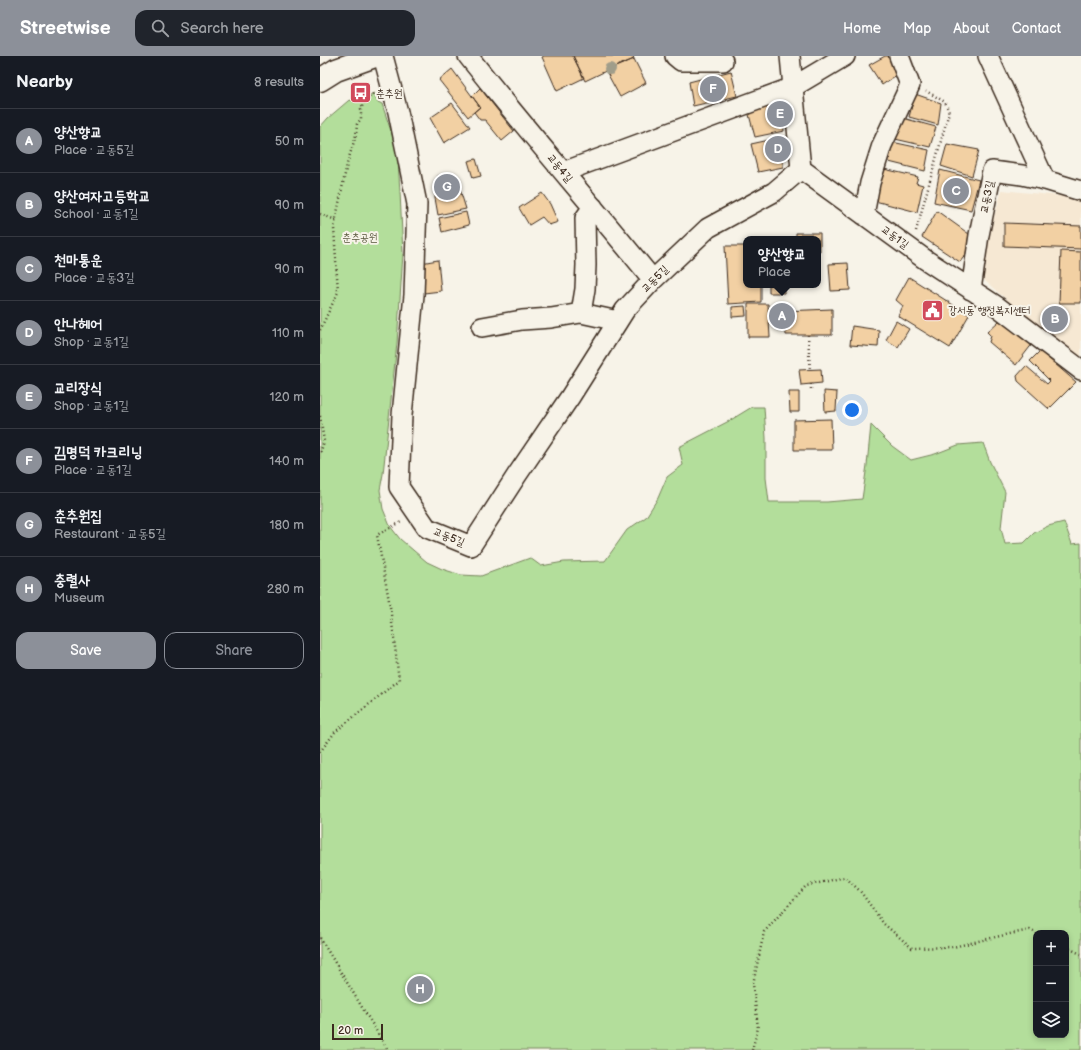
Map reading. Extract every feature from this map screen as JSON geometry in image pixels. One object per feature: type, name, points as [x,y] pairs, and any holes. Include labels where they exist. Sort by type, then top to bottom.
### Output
[{"type":"main road","points":[[320,80],[336,70],[375,56]]},
{"type":"street","name":"교동5길","points":[[383,56],[398,112],[417,204],[414,295],[402,415],[400,487],[427,528],[471,546],[570,397],[625,310],[653,280],[708,228],[774,192],[801,169]]},
{"type":"street","name":"교동4길","points":[[468,56],[510,110],[653,280]]},
{"type":"street","points":[[675,56],[681,62],[723,61]]},
{"type":"street","points":[[563,172],[793,87],[845,56]]},
{"type":"street","points":[[864,215],[870,183],[882,145],[910,85],[899,56]]},
{"type":"street","points":[[988,56],[1045,180]]},
{"type":"street","points":[[789,58],[801,169]]},
{"type":"street","name":"교동1길","points":[[801,169],[926,260],[998,307],[1081,370]]},
{"type":"street","name":"교동3길","points":[[971,290],[979,235],[992,171],[1045,180],[1081,191]]},
{"type":"street","points":[[581,313],[586,265],[585,218],[593,207]]},
{"type":"street","points":[[482,326],[581,313],[618,321]]},
{"type":"path","points":[[910,85],[924,90],[945,102],[949,112],[915,235]]},
{"type":"path","points":[[320,330],[338,292],[334,228],[347,164],[356,135],[357,124],[361,119],[361,109],[363,104],[374,93]]},
{"type":"path","points":[[320,214],[336,220]]},
{"type":"path","points":[[808,335],[810,370]]},
{"type":"path","points":[[811,384],[812,391]]},
{"type":"path","points":[[320,416],[324,441],[320,454]]},
{"type":"path","points":[[320,752],[335,732],[399,680],[390,606],[377,534],[417,514]]},
{"type":"path","points":[[752,1050],[758,1028],[753,984],[764,932],[806,886],[845,877],[860,891],[884,924],[912,948],[952,947],[1030,930],[1033,932]]},
{"type":"path","points":[[320,938],[388,1050]]},
{"type":"path","points":[[1069,948],[1081,954]]},
{"type":"shaded area","points":[[1002,190],[1081,198],[1081,364],[977,274]]},
{"type":"green space","name":"춘추공원","points":[[374,93],[378,102],[382,104],[393,137],[398,160],[403,254],[397,343],[380,490],[383,509],[390,526],[400,539],[427,562],[461,575],[481,576],[530,558],[541,566],[564,562],[605,561],[627,530],[646,517],[658,498],[667,477],[683,465],[679,447],[729,421],[752,407],[764,407],[766,478],[769,502],[827,502],[862,499],[871,425],[892,446],[911,460],[935,454],[958,445],[983,443],[990,462],[1005,492],[1001,528],[1005,544],[1024,543],[1034,533],[1048,526],[1064,522],[1072,544],[1081,543],[1081,1050],[320,1050],[320,127],[348,101]]},
{"type":"building","points":[[573,56],[584,78],[557,91],[542,57]]},
{"type":"building","points":[[573,56],[633,56],[634,59],[585,81]]},
{"type":"building","points":[[885,56],[889,56],[898,74],[882,85],[869,65]]},
{"type":"building","points":[[634,59],[646,83],[620,97],[606,71]]},
{"type":"building","points":[[452,69],[480,107],[468,117],[439,80]]},
{"type":"building","points":[[731,71],[737,96],[693,106],[689,82]]},
{"type":"building","points":[[480,88],[514,131],[502,141],[485,120],[480,120],[474,112],[480,107],[472,96]]},
{"type":"building","points":[[915,94],[941,103],[938,125],[909,117]]},
{"type":"building","points":[[782,100],[784,131],[755,137],[748,111]]},
{"type":"building","points":[[452,103],[470,127],[444,143],[430,118]]},
{"type":"building","points":[[899,117],[936,127],[930,147],[895,139]]},
{"type":"building","points":[[783,137],[783,167],[758,172],[751,144]]},
{"type":"building","points":[[892,142],[929,150],[925,171],[889,162]]},
{"type":"building","points":[[947,144],[979,150],[972,176],[941,166]]},
{"type":"building","points":[[476,159],[481,176],[473,178],[468,161]]},
{"type":"building","points":[[884,169],[918,177],[916,183],[923,185],[917,212],[875,201]]},
{"type":"building","points":[[940,170],[979,180],[971,210],[934,202]]},
{"type":"building","points":[[455,174],[466,209],[438,215],[435,198],[438,176]]},
{"type":"building","points":[[542,193],[550,204],[558,222],[549,225],[542,217],[529,225],[519,208]]},
{"type":"building","points":[[937,211],[969,234],[966,254],[960,262],[922,237]]},
{"type":"building","points":[[466,212],[469,225],[442,232],[439,218]]},
{"type":"building","points":[[1004,223],[1081,226],[1081,249],[1004,246]]},
{"type":"building","points":[[796,233],[820,233],[820,236],[796,236]]},
{"type":"building","points":[[725,246],[743,246],[743,288],[761,288],[761,302],[728,304]]},
{"type":"building","points":[[1061,251],[1081,252],[1081,303],[1059,303]]},
{"type":"building","points":[[438,260],[441,291],[424,293],[421,263]]},
{"type":"building","points":[[848,263],[850,290],[831,291],[829,264]]},
{"type":"building","name":"강서동 행정복지센터","points":[[909,277],[969,315],[950,348],[898,316],[903,306],[896,300]]},
{"type":"building","points":[[769,288],[784,288],[784,293],[769,293]]},
{"type":"building","points":[[748,304],[768,304],[770,337],[748,337]]},
{"type":"building","points":[[745,306],[746,316],[732,317],[732,307]]},
{"type":"building","points":[[832,309],[832,335],[786,335],[784,311]]},
{"type":"building","points":[[896,321],[909,329],[898,347],[886,340]]},
{"type":"building","points":[[999,321],[1005,322],[1033,343],[1016,365],[989,342],[991,336],[987,332]]},
{"type":"building","points":[[852,326],[879,330],[878,347],[850,345]]},
{"type":"building","points":[[1040,351],[1076,382],[1049,409],[1018,381],[1017,376],[1026,366],[1047,384],[1050,381],[1030,361]]},
{"type":"building","points":[[821,369],[822,383],[801,385],[799,370]]},
{"type":"building","points":[[824,391],[837,392],[836,411],[825,412]]},
{"type":"building","points":[[789,392],[799,392],[799,412],[790,412]]},
{"type":"building","points":[[831,419],[832,450],[794,450],[794,420]]},
{"type":"place","name":"김명덕 카크리닝","points":[[713,89]]},
{"type":"place","name":"춘추원","points":[[360,93]]},
{"type":"place","name":"교리장식","points":[[780,114]]},
{"type":"place","name":"안나헤어","points":[[778,149]]},
{"type":"place","name":"춘추원집","points":[[447,187]]},
{"type":"place","name":"천마통운","points":[[956,191]]},
{"type":"place","name":"강서동 행정복지센터","points":[[932,310]]},
{"type":"place","name":"양산향교","points":[[782,316]]},
{"type":"place","name":"양산여자고등학교","points":[[1055,319]]},
{"type":"place","name":"충렬사","points":[[420,989]]}]
